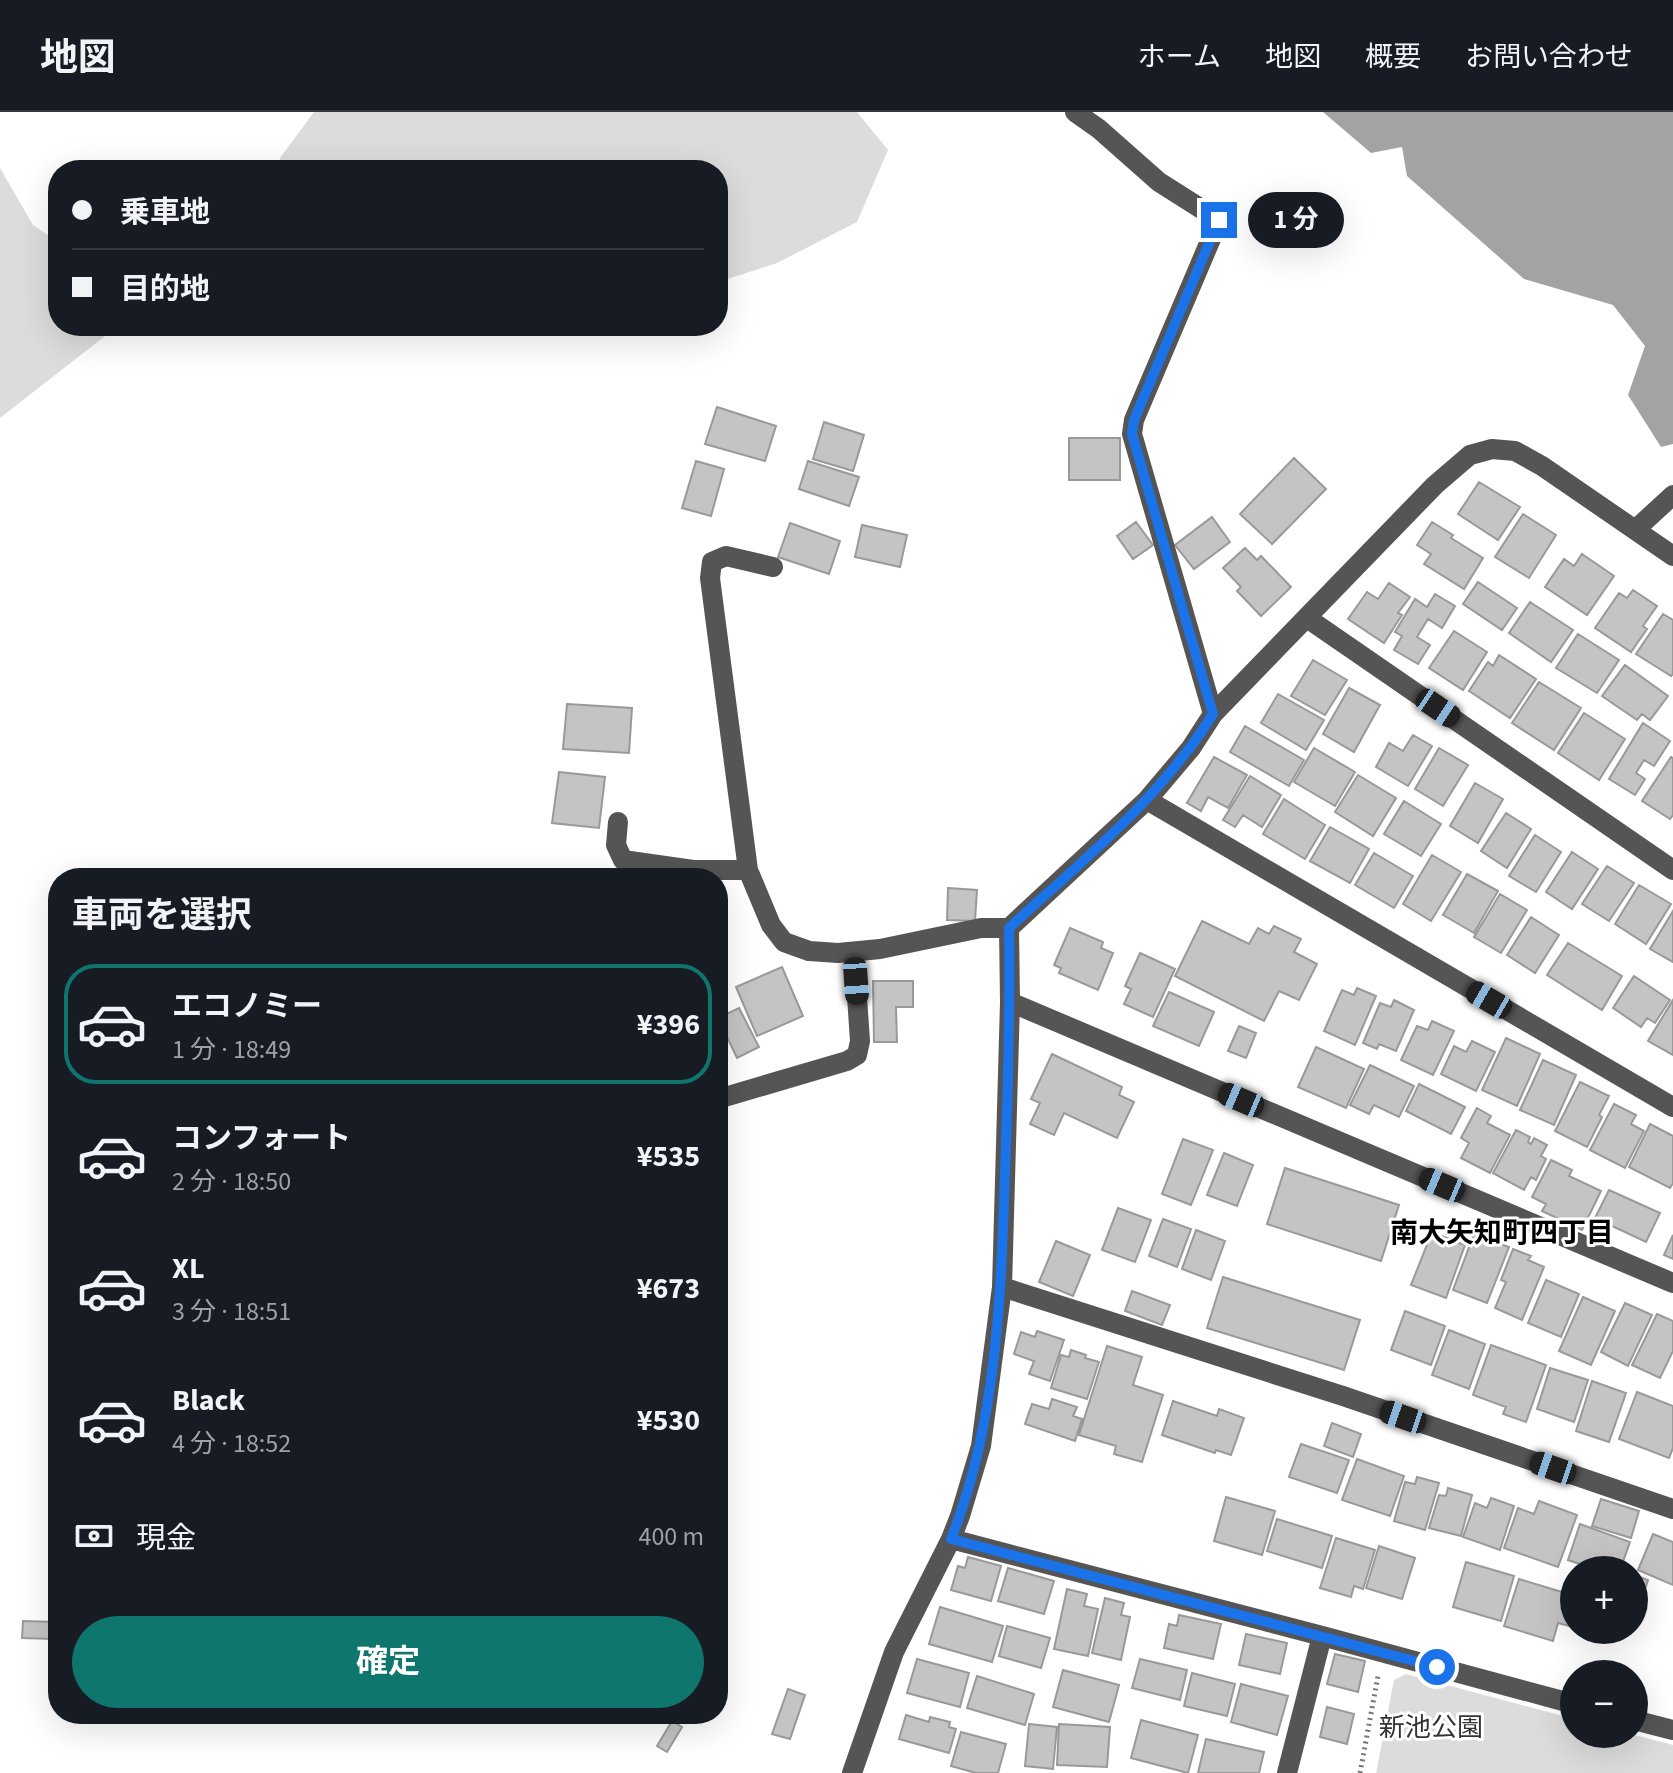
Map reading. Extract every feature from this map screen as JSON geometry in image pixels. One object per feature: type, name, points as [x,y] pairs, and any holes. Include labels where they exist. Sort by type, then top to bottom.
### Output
[{"type":"street","points":[[1075,112],[1159,182],[1219,220],[1134,420],[1132,434],[1213,714]]},
{"type":"street","points":[[773,567],[726,556],[712,562],[710,578],[748,870],[771,925],[784,942],[809,951],[838,953],[880,949],[981,928],[1009,928],[1147,800],[1191,748],[1213,714],[1435,485],[1470,455],[1492,449],[1515,451],[1542,466],[1673,556]]},
{"type":"street","points":[[1635,530],[1673,495]]},
{"type":"street","points":[[1307,618],[1673,870]]},
{"type":"street","points":[[1147,800],[1673,1107]]},
{"type":"street","points":[[618,822],[616,845],[623,860],[679,868]]},
{"type":"street","points":[[728,870],[748,870]]},
{"type":"street","points":[[852,1773],[894,1652],[951,1539],[981,1446],[1002,1287],[1010,1002],[1009,928]]},
{"type":"street","points":[[728,1096],[847,1061],[857,1055],[860,1041],[854,952]]},
{"type":"street","points":[[1010,1002],[1673,1283]]},
{"type":"street","points":[[1002,1287],[1343,1396],[1673,1509]]},
{"type":"street","points":[[951,1539],[1560,1700]]},
{"type":"street","points":[[1287,1773],[1322,1636]]},
{"type":"street","points":[[1648,1724],[1673,1730]]},
{"type":"path","points":[[1360,1773],[1383,1652]]},
{"type":"green space","points":[[314,112],[857,112],[888,150],[857,222],[777,263],[728,279],[728,160],[280,158]]},
{"type":"green space","points":[[0,168],[33,225],[48,235],[48,336],[105,336],[0,418]]},
{"type":"green space","name":"新池公園","points":[[1406,1674],[1560,1715],[1560,1748],[1648,1748],[1648,1738],[1673,1745],[1673,1773],[1376,1773],[1394,1680]]},
{"type":"shaded area","points":[[1323,112],[1673,112],[1673,444],[1661,447],[1628,395],[1645,346],[1613,305],[1524,279],[1407,176],[1402,147],[1371,153]]},
{"type":"building","points":[[717,407],[776,426],[765,461],[705,444]]},
{"type":"building","points":[[824,422],[864,435],[853,471],[813,459]]},
{"type":"building","points":[[1069,438],[1120,438],[1120,480],[1069,480]]},
{"type":"building","points":[[1294,458],[1326,489],[1272,544],[1240,514]]},
{"type":"building","points":[[696,461],[724,469],[711,516],[682,508]]},
{"type":"building","points":[[808,461],[859,477],[849,506],[799,489]]},
{"type":"building","points":[[1479,482],[1520,507],[1498,540],[1458,514]]},
{"type":"building","points":[[1523,514],[1556,535],[1529,578],[1495,557]]},
{"type":"building","points":[[1212,517],[1230,542],[1194,569],[1175,545]]},
{"type":"building","points":[[1136,522],[1153,545],[1133,559],[1117,536]]},
{"type":"building","points":[[1432,522],[1483,558],[1464,589],[1424,564],[1431,554],[1417,545]]},
{"type":"building","points":[[790,523],[840,541],[829,574],[778,557]]},
{"type":"building","points":[[862,525],[907,535],[900,567],[855,557]]},
{"type":"building","points":[[1245,548],[1257,560],[1261,556],[1291,587],[1261,616],[1237,591],[1241,587],[1223,568]]},
{"type":"building","points":[[1582,554],[1614,576],[1587,615],[1545,587],[1564,559],[1574,566]]},
{"type":"building","points":[[1478,582],[1517,608],[1502,630],[1463,604]]},
{"type":"building","points":[[1389,583],[1410,597],[1398,613],[1402,615],[1384,643],[1348,619],[1367,592],[1378,599]]},
{"type":"building","points":[[1633,590],[1657,606],[1643,626],[1647,629],[1631,652],[1595,628],[1619,593],[1627,598]]},
{"type":"building","points":[[1435,594],[1455,606],[1442,628],[1428,619],[1417,637],[1430,645],[1418,664],[1394,650],[1402,636],[1395,632],[1415,599],[1427,607]]},
{"type":"building","points":[[1530,602],[1573,630],[1551,662],[1509,633]]},
{"type":"building","points":[[1663,614],[1673,620],[1671,676],[1636,654]]},
{"type":"building","points":[[1454,631],[1487,652],[1463,690],[1429,668]]},
{"type":"building","points":[[1578,634],[1619,660],[1597,693],[1556,668]]},
{"type":"building","points":[[1499,655],[1536,679],[1510,718],[1469,691],[1488,662],[1493,666]]},
{"type":"building","points":[[1313,660],[1347,680],[1325,715],[1291,696]]},
{"type":"building","points":[[1625,665],[1668,696],[1650,720],[1642,714],[1637,720],[1602,696]]},
{"type":"building","points":[[1539,682],[1581,708],[1554,750],[1512,723]]},
{"type":"building","points":[[1349,688],[1380,705],[1354,752],[1323,734]]},
{"type":"building","points":[[1278,694],[1324,720],[1306,750],[1261,723]]},
{"type":"building","points":[[567,704],[632,708],[629,753],[563,749]]},
{"type":"building","points":[[1584,713],[1625,739],[1599,780],[1558,753]]},
{"type":"building","points":[[1643,723],[1670,741],[1654,766],[1644,760],[1636,773],[1645,779],[1635,795],[1609,779]]},
{"type":"building","points":[[1245,726],[1304,760],[1289,786],[1230,752]]},
{"type":"building","points":[[1413,735],[1432,746],[1408,786],[1376,767],[1389,743],[1403,751]]},
{"type":"building","points":[[1314,748],[1355,772],[1335,806],[1294,782]]},
{"type":"building","points":[[1439,748],[1468,765],[1443,806],[1415,789]]},
{"type":"building","points":[[1214,757],[1247,775],[1228,808],[1208,797],[1201,811],[1187,803]]},
{"type":"building","points":[[1671,757],[1673,815],[1670,819],[1642,801]]},
{"type":"building","points":[[559,772],[605,777],[599,828],[552,823]]},
{"type":"building","points":[[1358,775],[1396,798],[1373,836],[1335,812]]},
{"type":"building","points":[[1250,776],[1281,795],[1262,827],[1243,815],[1235,827],[1223,820]]},
{"type":"building","points":[[1475,783],[1503,799],[1478,843],[1450,826]]},
{"type":"building","points":[[1284,799],[1325,825],[1305,859],[1263,834]]},
{"type":"building","points":[[1404,801],[1441,824],[1421,856],[1384,834]]},
{"type":"building","points":[[1506,813],[1531,829],[1507,868],[1481,851]]},
{"type":"building","points":[[1330,827],[1369,849],[1350,883],[1310,861]]},
{"type":"building","points":[[1535,835],[1561,852],[1536,892],[1509,876]]},
{"type":"building","points":[[1572,852],[1598,869],[1572,909],[1546,892]]},
{"type":"building","points":[[1374,853],[1413,876],[1394,908],[1355,885]]},
{"type":"building","points":[[1432,855],[1461,872],[1431,921],[1403,904]]},
{"type":"building","points":[[1607,866],[1634,883],[1609,921],[1582,904]]},
{"type":"building","points":[[1467,874],[1498,891],[1474,933],[1443,915]]},
{"type":"building","points":[[1639,885],[1671,904],[1646,944],[1615,924]]},
{"type":"building","points":[[948,888],[977,890],[975,921],[947,920]]},
{"type":"building","points":[[1500,894],[1527,910],[1501,953],[1474,937]]},
{"type":"building","points":[[1673,911],[1673,962],[1650,949]]},
{"type":"building","points":[[1531,917],[1559,935],[1535,973],[1507,955]]},
{"type":"building","points":[[1202,921],[1249,944],[1258,928],[1269,934],[1274,926],[1301,939],[1294,952],[1317,964],[1299,1000],[1279,991],[1264,1021],[1175,976]]},
{"type":"building","points":[[1070,928],[1103,942],[1101,948],[1113,953],[1098,990],[1059,973],[1061,968],[1054,965]]},
{"type":"building","points":[[1568,943],[1622,976],[1602,1010],[1547,975]]},
{"type":"building","points":[[1140,953],[1175,969],[1153,1017],[1124,1004],[1131,989],[1125,986]]},
{"type":"building","points":[[782,967],[803,1016],[757,1036],[736,987]]},
{"type":"building","points":[[1634,976],[1670,1000],[1655,1023],[1647,1018],[1641,1027],[1613,1008]]},
{"type":"building","points":[[873,981],[913,981],[913,1007],[896,1007],[897,1042],[874,1042]]},
{"type":"building","points":[[1357,988],[1376,996],[1355,1045],[1324,1031],[1342,990],[1354,995]]},
{"type":"building","points":[[1169,992],[1214,1012],[1199,1046],[1153,1026]]},
{"type":"building","points":[[1394,1000],[1414,1010],[1396,1051],[1379,1044],[1377,1049],[1363,1043],[1380,1003],[1391,1007]]},
{"type":"building","points":[[1673,1000],[1673,1055],[1648,1041]]},
{"type":"building","points":[[739,1008],[759,1047],[737,1058],[728,1039],[728,1013]]},
{"type":"building","points":[[1432,1021],[1454,1031],[1433,1075],[1401,1060],[1417,1026],[1428,1030]]},
{"type":"building","points":[[1239,1026],[1256,1033],[1246,1058],[1228,1051]]},
{"type":"building","points":[[1506,1038],[1540,1054],[1517,1106],[1482,1090]]},
{"type":"building","points":[[1472,1041],[1495,1052],[1476,1091],[1441,1074],[1454,1046],[1466,1052]]},
{"type":"building","points":[[1316,1047],[1364,1069],[1346,1108],[1298,1087]]},
{"type":"building","points":[[1052,1054],[1122,1087],[1119,1095],[1134,1102],[1117,1138],[1064,1113],[1054,1135],[1030,1124],[1040,1103],[1031,1099]]},
{"type":"building","points":[[1543,1060],[1576,1075],[1554,1125],[1520,1110]]},
{"type":"building","points":[[1370,1065],[1414,1086],[1399,1117],[1374,1105],[1369,1114],[1350,1105]]},
{"type":"building","points":[[1580,1082],[1609,1096],[1587,1147],[1555,1131]]},
{"type":"building","points":[[1419,1084],[1465,1107],[1451,1134],[1406,1111]]},
{"type":"building","points":[[1614,1104],[1636,1115],[1631,1124],[1644,1131],[1625,1168],[1590,1150]]},
{"type":"building","points":[[1477,1108],[1491,1116],[1487,1123],[1510,1135],[1490,1173],[1461,1158],[1469,1143],[1461,1138]]},
{"type":"building","points":[[1650,1124],[1673,1136],[1673,1183],[1670,1188],[1629,1167]]},
{"type":"building","points":[[1516,1130],[1530,1137],[1528,1142],[1531,1144],[1534,1138],[1547,1145],[1541,1156],[1546,1159],[1536,1180],[1531,1177],[1524,1190],[1493,1173]]},
{"type":"building","points":[[1183,1139],[1213,1150],[1191,1205],[1162,1194]]},
{"type":"building","points":[[1224,1153],[1253,1165],[1237,1206],[1207,1195]]},
{"type":"building","points":[[1551,1160],[1572,1170],[1569,1176],[1601,1191],[1582,1230],[1542,1211],[1546,1204],[1532,1197]]},
{"type":"building","points":[[1285,1168],[1399,1205],[1381,1261],[1267,1224]]},
{"type":"building","points":[[1609,1190],[1660,1213],[1646,1242],[1595,1218]]},
{"type":"building","points":[[1118,1208],[1151,1220],[1135,1262],[1102,1250]]},
{"type":"building","points":[[1163,1219],[1191,1229],[1177,1267],[1149,1256]]},
{"type":"building","points":[[1196,1230],[1225,1241],[1211,1280],[1182,1269]]},
{"type":"building","points":[[1432,1232],[1465,1245],[1446,1298],[1411,1285]]},
{"type":"building","points":[[1474,1234],[1509,1247],[1487,1303],[1453,1290]]},
{"type":"building","points":[[1673,1235],[1673,1259],[1664,1255]]},
{"type":"building","points":[[1056,1241],[1090,1255],[1073,1296],[1039,1282]]},
{"type":"building","points":[[1513,1249],[1531,1256],[1528,1260],[1544,1267],[1522,1320],[1495,1308],[1506,1282],[1501,1280]]},
{"type":"building","points":[[1223,1277],[1360,1320],[1344,1370],[1207,1328]]},
{"type":"building","points":[[1546,1280],[1579,1294],[1561,1337],[1528,1323]]},
{"type":"building","points":[[1132,1291],[1170,1305],[1162,1325],[1125,1311]]},
{"type":"building","points":[[1583,1297],[1615,1311],[1591,1365],[1559,1351]]},
{"type":"building","points":[[1625,1303],[1652,1315],[1628,1366],[1601,1352]]},
{"type":"building","points":[[1405,1311],[1445,1326],[1431,1365],[1391,1350]]},
{"type":"building","points":[[1657,1314],[1673,1321],[1673,1351],[1660,1378],[1632,1365]]},
{"type":"building","points":[[1449,1330],[1485,1344],[1469,1389],[1432,1375]]},
{"type":"building","points":[[1037,1331],[1064,1340],[1050,1381],[1029,1374],[1034,1361],[1014,1354],[1021,1332],[1035,1337]]},
{"type":"building","points":[[1491,1345],[1546,1365],[1526,1422],[1503,1414],[1506,1407],[1473,1395]]},
{"type":"building","points":[[1107,1346],[1142,1357],[1133,1385],[1163,1395],[1142,1462],[1114,1454],[1116,1446],[1079,1435]]},
{"type":"building","points":[[1071,1350],[1099,1362],[1087,1399],[1051,1388],[1061,1355],[1069,1357]]},
{"type":"building","points":[[1550,1368],[1588,1380],[1574,1422],[1537,1409]]},
{"type":"building","points":[[1592,1381],[1626,1393],[1609,1442],[1576,1431]]},
{"type":"building","points":[[1637,1392],[1673,1406],[1673,1448],[1669,1458],[1619,1439]]},
{"type":"building","points":[[1052,1399],[1077,1407],[1073,1416],[1082,1419],[1075,1441],[1025,1424],[1032,1404],[1049,1409]]},
{"type":"building","points":[[1173,1401],[1217,1416],[1219,1409],[1244,1418],[1231,1455],[1216,1450],[1215,1453],[1162,1435]]},
{"type":"building","points":[[1332,1423],[1361,1434],[1353,1457],[1324,1446]]},
{"type":"building","points":[[1301,1444],[1349,1460],[1337,1493],[1289,1477]]},
{"type":"building","points":[[1357,1459],[1404,1476],[1390,1516],[1342,1500]]},
{"type":"building","points":[[1417,1477],[1439,1483],[1425,1530],[1394,1521],[1405,1482],[1415,1484]]},
{"type":"building","points":[[1448,1488],[1472,1495],[1461,1536],[1429,1528],[1439,1495],[1446,1496]]},
{"type":"building","points":[[1226,1497],[1275,1511],[1262,1555],[1214,1541]]},
{"type":"building","points":[[1491,1498],[1514,1506],[1500,1550],[1463,1537],[1475,1503],[1487,1508]]},
{"type":"building","points":[[1601,1499],[1639,1511],[1631,1538],[1592,1526]]},
{"type":"building","points":[[1539,1501],[1577,1515],[1558,1567],[1504,1548],[1518,1508],[1534,1514]]},
{"type":"building","points":[[1277,1519],[1332,1536],[1322,1568],[1267,1551]]},
{"type":"building","points":[[1580,1524],[1630,1542],[1625,1556],[1569,1556]]},
{"type":"building","points":[[1653,1534],[1673,1542],[1673,1585],[1648,1574],[1648,1556],[1644,1556]]},
{"type":"building","points":[[1336,1538],[1375,1550],[1363,1589],[1354,1586],[1351,1597],[1320,1588]]},
{"type":"building","points":[[1379,1546],[1415,1558],[1402,1599],[1366,1588]]},
{"type":"building","points":[[968,1557],[1001,1566],[991,1601],[951,1590],[958,1566],[965,1568]]},
{"type":"building","points":[[1466,1562],[1514,1576],[1501,1621],[1453,1607]]},
{"type":"building","points":[[1008,1568],[1054,1581],[1044,1614],[998,1601]]},
{"type":"building","points":[[1519,1579],[1560,1591],[1560,1624],[1553,1641],[1504,1626]]},
{"type":"building","points":[[1067,1589],[1087,1594],[1084,1606],[1098,1609],[1088,1656],[1054,1649]]},
{"type":"building","points":[[1105,1598],[1124,1603],[1121,1615],[1130,1617],[1121,1660],[1092,1653]]},
{"type":"building","points":[[940,1607],[1003,1626],[992,1662],[929,1644]]},
{"type":"building","points":[[1179,1615],[1221,1624],[1213,1659],[1164,1648],[1169,1624],[1177,1626]]},
{"type":"building","points":[[23,1621],[48,1622],[48,1639],[22,1638]]},
{"type":"building","points":[[1007,1626],[1050,1638],[1041,1668],[999,1656]]},
{"type":"building","points":[[1246,1634],[1287,1643],[1280,1674],[1239,1665]]},
{"type":"building","points":[[1335,1654],[1365,1661],[1358,1692],[1327,1684]]},
{"type":"building","points":[[917,1659],[969,1673],[960,1707],[907,1693]]},
{"type":"building","points":[[1140,1659],[1187,1670],[1180,1700],[1132,1688]]},
{"type":"building","points":[[1063,1670],[1119,1685],[1109,1722],[1053,1707]]},
{"type":"building","points":[[1192,1673],[1235,1684],[1227,1716],[1184,1706]]},
{"type":"building","points":[[977,1676],[1034,1694],[1025,1725],[967,1708]]},
{"type":"building","points":[[1241,1684],[1288,1696],[1277,1735],[1231,1722]]},
{"type":"building","points":[[788,1689],[805,1695],[790,1739],[772,1734]]},
{"type":"building","points":[[1327,1707],[1354,1714],[1347,1744],[1320,1737]]},
{"type":"building","points":[[906,1715],[929,1722],[930,1717],[950,1722],[949,1727],[956,1729],[949,1753],[899,1739]]},
{"type":"building","points":[[1141,1720],[1198,1735],[1188,1773],[1131,1758]]},
{"type":"building","points":[[670,1724],[682,1727],[667,1752],[657,1746]]},
{"type":"building","points":[[1029,1724],[1057,1727],[1053,1769],[1025,1766]]},
{"type":"building","points":[[1059,1724],[1110,1727],[1107,1767],[1057,1765]]},
{"type":"building","points":[[961,1732],[1006,1744],[998,1773],[976,1773],[951,1766]]},
{"type":"building","points":[[1206,1739],[1264,1752],[1259,1773],[1198,1773]]},
{"type":"district","name":"南大矢知町四丁目","points":[[1502,1232]]},
{"type":"route","points":[[1219,220],[1134,420],[1132,434],[1213,714],[1191,748],[1129,819],[1009,928],[1010,1002],[1002,1287],[981,1446],[951,1539],[1437,1667]]}]
